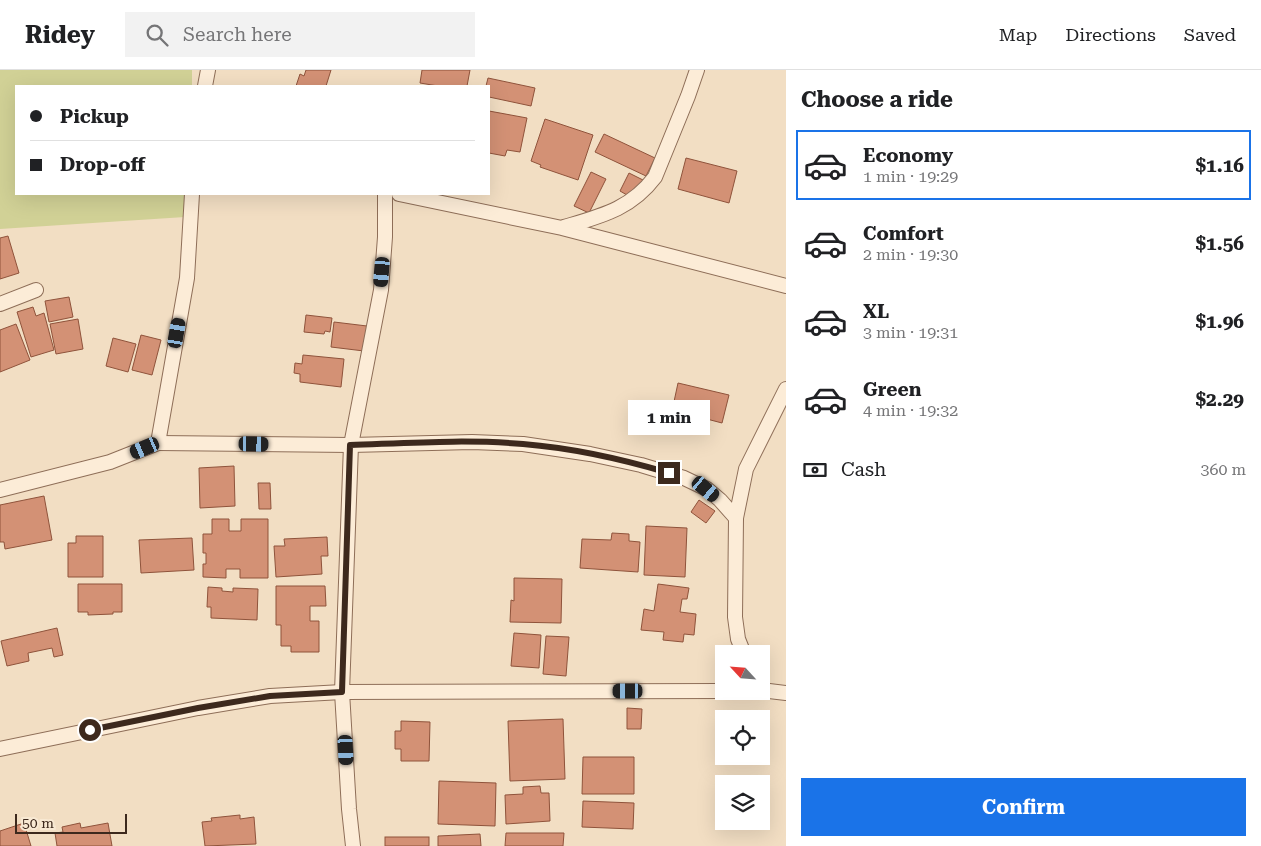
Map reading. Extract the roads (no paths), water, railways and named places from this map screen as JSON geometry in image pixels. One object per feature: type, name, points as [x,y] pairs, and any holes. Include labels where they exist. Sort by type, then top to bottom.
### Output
[{"type":"street","points":[[205,85],[208,70]]},
{"type":"street","points":[[562,228],[607,214],[626,204],[646,188],[655,176],[697,70]]},
{"type":"street","points":[[158,443],[187,278],[192,195]]},
{"type":"street","points":[[353,846],[342,692],[350,445],[381,290],[385,237],[385,195]]},
{"type":"street","points":[[404,195],[562,228],[786,286]]},
{"type":"street","points":[[0,304],[36,290]]},
{"type":"street","points":[[740,645],[736,617],[736,518],[746,469],[786,389]]},
{"type":"street","points":[[0,490],[110,462],[158,443],[350,445],[506,443],[590,454],[640,465],[684,478],[706,489],[720,500],[736,518]]},
{"type":"street","points":[[0,749],[207,706],[270,696],[342,692],[715,690]]},
{"type":"street","points":[[770,690],[786,693]]}]
